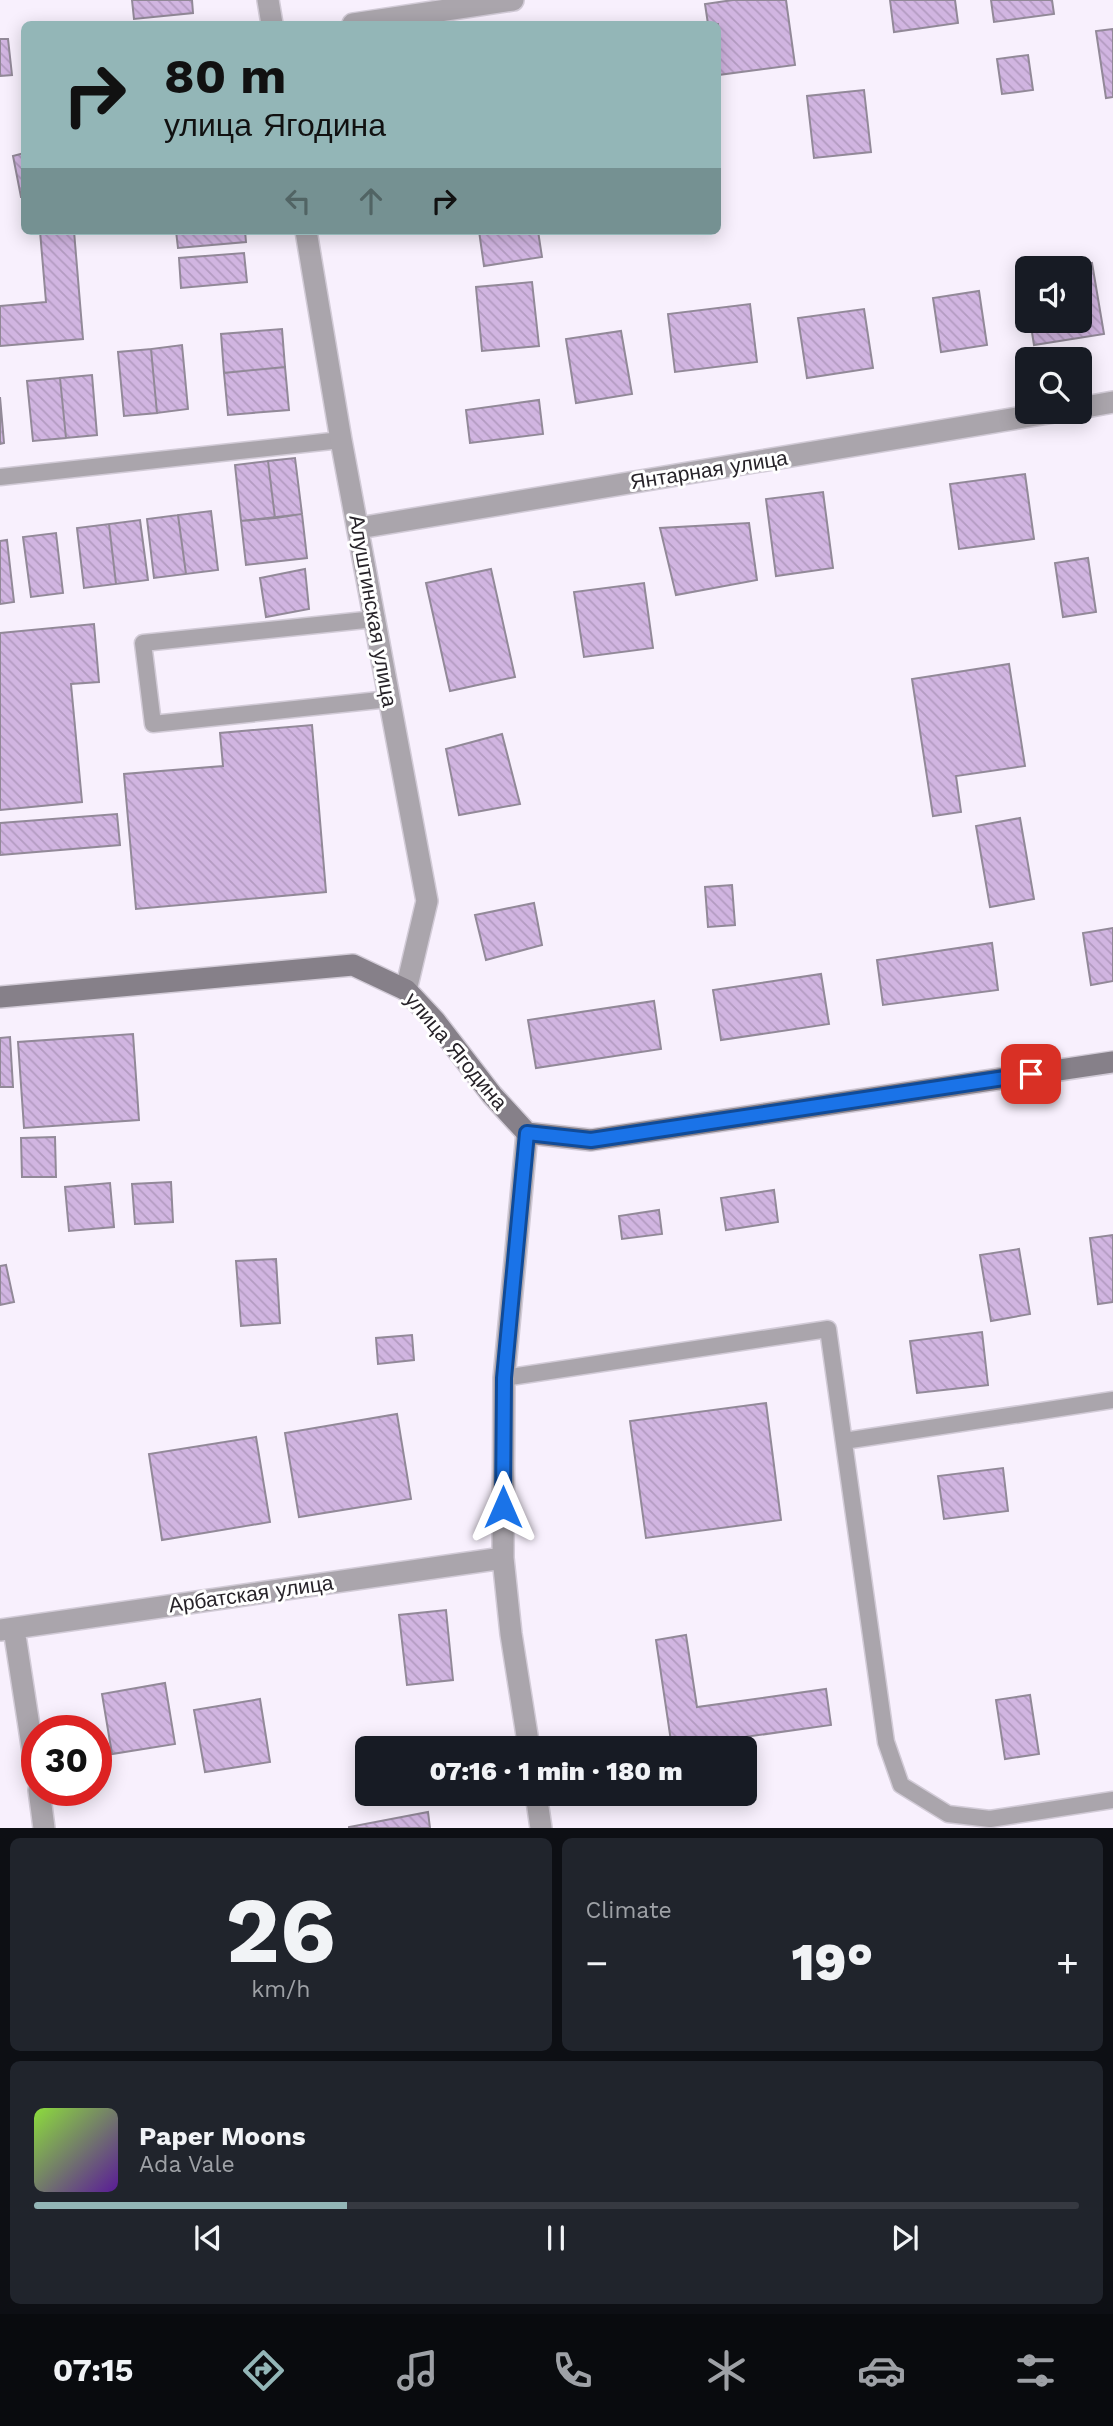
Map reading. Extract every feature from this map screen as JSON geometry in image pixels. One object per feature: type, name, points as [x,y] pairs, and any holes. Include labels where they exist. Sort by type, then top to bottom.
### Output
[{"type":"street","points":[[268,0],[272,21]]},
{"type":"street","points":[[373,21],[513,0]]},
{"type":"street","name":"Алуштинская улица","points":[[307,235],[341,440],[427,901],[406,990]]},
{"type":"street","points":[[1092,406],[1113,402]]},
{"type":"street","name":"Янтарная улица","points":[[359,528],[1015,419]]},
{"type":"street","name":"улица Ягодина","points":[[0,998],[352,965],[406,990],[435,1021],[492,1095],[527,1133]]},
{"type":"street","points":[[527,1736],[511,1634],[503,1558],[504,1378],[527,1133],[591,1140],[1113,1062]]},
{"type":"street","name":"Арбатская улица","points":[[7,1629],[503,1558]]},
{"type":"street","points":[[7,1629],[24,1715]]},
{"type":"street","points":[[41,1806],[44,1828]]},
{"type":"street","points":[[538,1806],[541,1828]]},
{"type":"lane","points":[[0,477],[341,440]]},
{"type":"lane","points":[[375,619],[144,643],[153,724],[389,699]]},
{"type":"lane","points":[[504,1378],[828,1329],[886,1742],[901,1785],[948,1814],[989,1819],[1113,1800]]},
{"type":"lane","points":[[844,1440],[1113,1400]]},
{"type":"building","points":[[132,0],[192,0],[193,13],[134,19]]},
{"type":"building","points":[[733,0],[786,0],[795,65],[721,75],[721,21],[708,21],[705,4]]},
{"type":"building","points":[[890,0],[955,0],[958,23],[894,32]]},
{"type":"building","points":[[991,0],[1052,0],[1054,14],[994,22]]},
{"type":"building","points":[[1113,29],[1113,97],[1106,98],[1096,31]]},
{"type":"building","points":[[0,39],[8,39],[12,75],[0,76]]},
{"type":"building","points":[[1028,55],[1033,90],[1002,94],[997,59]]},
{"type":"building","points":[[864,90],[871,152],[814,158],[807,96]]},
{"type":"building","points":[[21,154],[21,197],[13,156]]},
{"type":"building","points":[[40,235],[74,235],[83,339],[0,346],[0,306],[46,302]]},
{"type":"building","points":[[176,235],[245,235],[246,242],[178,248]]},
{"type":"building","points":[[480,235],[539,235],[542,257],[484,266]]},
{"type":"building","points":[[244,253],[247,282],[181,288],[179,258]]},
{"type":"building","points":[[1092,263],[1104,334],[1034,345],[1032,333],[1092,333]]},
{"type":"building","points":[[532,282],[539,346],[482,351],[476,287]]},
{"type":"building","points":[[979,291],[987,345],[941,352],[933,298]]},
{"type":"building","points":[[750,304],[757,362],[675,372],[668,314]]},
{"type":"building","points":[[864,309],[873,368],[807,378],[798,318]]},
{"type":"building","points":[[282,329],[285,367],[224,373],[221,334]]},
{"type":"building","points":[[621,331],[632,394],[576,403],[566,339]]},
{"type":"building","points":[[182,345],[188,409],[157,413],[151,349]]},
{"type":"building","points":[[151,349],[157,413],[124,416],[118,352]]},
{"type":"building","points":[[285,367],[289,410],[228,415],[224,373]]},
{"type":"building","points":[[92,375],[97,435],[66,438],[60,378]]},
{"type":"building","points":[[60,378],[66,438],[33,441],[27,381]]},
{"type":"building","points":[[0,397],[4,443],[0,444]]},
{"type":"building","points":[[539,400],[543,434],[470,443],[466,410]]},
{"type":"building","points":[[295,458],[302,514],[275,518],[268,461]]},
{"type":"building","points":[[268,461],[275,518],[241,521],[235,465]]},
{"type":"building","points":[[1025,474],[1034,539],[959,549],[950,484]]},
{"type":"building","points":[[823,492],[833,568],[776,576],[766,499]]},
{"type":"building","points":[[211,511],[218,570],[186,574],[178,515]]},
{"type":"building","points":[[302,514],[307,558],[246,565],[241,521]]},
{"type":"building","points":[[178,515],[186,574],[154,578],[147,519]]},
{"type":"building","points":[[140,520],[148,580],[116,584],[109,524]]},
{"type":"building","points":[[749,523],[757,580],[676,595],[660,528]]},
{"type":"building","points":[[109,524],[116,584],[84,588],[77,528]]},
{"type":"building","points":[[56,533],[63,593],[31,597],[23,537]]},
{"type":"building","points":[[7,540],[14,602],[0,604],[0,541]]},
{"type":"building","points":[[1088,558],[1096,612],[1063,617],[1055,563]]},
{"type":"building","points":[[305,569],[309,609],[266,617],[260,578]]},
{"type":"building","points":[[491,569],[515,677],[450,691],[426,583]]},
{"type":"building","points":[[644,583],[653,648],[584,657],[574,592]]},
{"type":"building","points":[[94,624],[99,682],[71,684],[82,802],[0,810],[0,633]]},
{"type":"building","points":[[1009,664],[1025,766],[956,776],[961,812],[933,816],[912,679]]},
{"type":"building","points":[[312,725],[326,892],[136,909],[124,774],[223,766],[220,733]]},
{"type":"building","points":[[502,734],[520,804],[459,815],[446,749]]},
{"type":"building","points":[[117,814],[120,845],[0,855],[0,823]]},
{"type":"building","points":[[1020,818],[1034,899],[990,907],[976,826]]},
{"type":"building","points":[[732,885],[735,925],[708,927],[705,887]]},
{"type":"building","points":[[534,903],[542,945],[486,960],[475,915]]},
{"type":"building","points":[[1113,928],[1113,981],[1091,985],[1083,933]]},
{"type":"building","points":[[992,943],[998,990],[883,1005],[877,960]]},
{"type":"building","points":[[821,974],[829,1024],[721,1040],[713,990]]},
{"type":"building","points":[[654,1001],[661,1049],[536,1068],[528,1020]]},
{"type":"building","points":[[133,1034],[139,1120],[24,1128],[18,1042]]},
{"type":"building","points":[[10,1037],[13,1087],[0,1087],[0,1038]]},
{"type":"building","points":[[55,1137],[56,1177],[22,1177],[21,1138]]},
{"type":"building","points":[[171,1182],[173,1222],[135,1224],[132,1184]]},
{"type":"building","points":[[110,1183],[114,1227],[69,1231],[65,1187]]},
{"type":"building","points":[[774,1190],[778,1222],[726,1230],[721,1198]]},
{"type":"building","points":[[659,1210],[662,1234],[622,1239],[619,1216]]},
{"type":"building","points":[[1113,1235],[1113,1302],[1098,1304],[1090,1238]]},
{"type":"building","points":[[1019,1249],[1030,1314],[991,1321],[980,1255]]},
{"type":"building","points":[[276,1259],[280,1323],[241,1326],[236,1261]]},
{"type":"building","points":[[6,1265],[14,1302],[0,1305],[0,1266]]},
{"type":"building","points":[[982,1332],[988,1385],[917,1393],[910,1341]]},
{"type":"building","points":[[412,1335],[414,1360],[378,1364],[376,1338]]},
{"type":"building","points":[[766,1403],[781,1520],[646,1538],[630,1421]]},
{"type":"building","points":[[397,1414],[411,1499],[299,1517],[285,1433]]},
{"type":"building","points":[[256,1437],[270,1522],[162,1540],[149,1454]]},
{"type":"building","points":[[1003,1468],[1008,1511],[944,1519],[938,1476]]},
{"type":"building","points":[[446,1610],[453,1680],[407,1685],[399,1615]]},
{"type":"building","points":[[686,1635],[697,1707],[826,1689],[831,1725],[752,1736],[670,1736],[656,1640]]},
{"type":"building","points":[[165,1683],[175,1744],[112,1754],[112,1715],[106,1715],[102,1694]]},
{"type":"building","points":[[1030,1695],[1039,1754],[1005,1759],[996,1700]]},
{"type":"building","points":[[260,1699],[270,1762],[205,1772],[194,1710]]},
{"type":"building","points":[[428,1812],[430,1828],[349,1828],[349,1827]]},
{"type":"route","points":[[503,1507],[504,1378],[527,1133],[591,1140],[1031,1074]]}]
